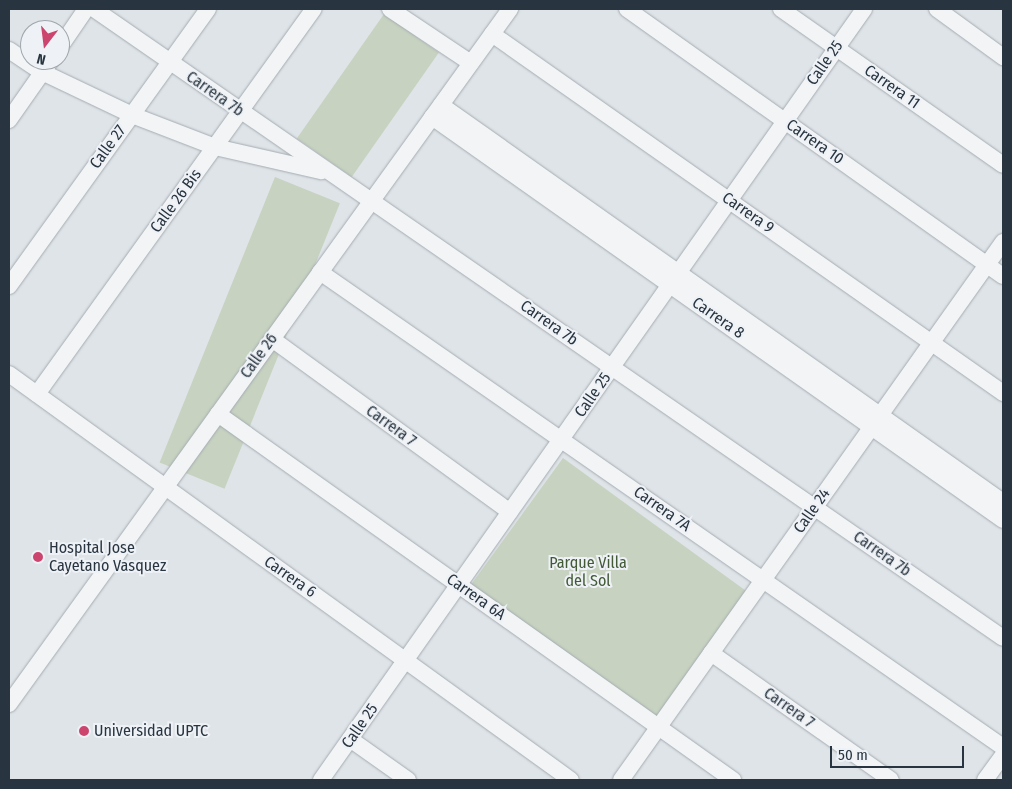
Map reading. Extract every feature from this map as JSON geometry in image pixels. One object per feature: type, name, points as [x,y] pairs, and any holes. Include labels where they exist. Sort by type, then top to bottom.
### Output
[{"type":"street","points":[[70,32],[86,9]]},
{"type":"street","name":"Carrera 7b","points":[[94,9],[1003,638]]},
{"type":"street","name":"Calle 27","points":[[9,286],[208,9]]},
{"type":"street","name":"Calle 26 Bis","points":[[37,394],[314,9]]},
{"type":"street","points":[[390,9],[471,63]]},
{"type":"street","name":"Calle 26","points":[[9,704],[510,9]]},
{"type":"street","name":"Carrera 10","points":[[627,9],[1003,276]]},
{"type":"street","name":"Carrera 11","points":[[781,9],[1003,165]]},
{"type":"street","name":"Calle 25","points":[[322,780],[864,9]]},
{"type":"street","points":[[937,9],[1003,57]]},
{"type":"street","name":"Carrera 9","points":[[492,34],[1003,393]]},
{"type":"street","points":[[9,120],[44,70]]},
{"type":"street","points":[[54,70],[132,115],[215,147],[330,173]]},
{"type":"street","name":"Carrera 8","points":[[436,111],[876,421],[1003,520]]},
{"type":"street","name":"Calle 24","points":[[621,780],[1003,242]]},
{"type":"street","name":"Carrera 7A","points":[[320,272],[1003,747]]},
{"type":"street","name":"Carrera 7","points":[[272,339],[510,512]]},
{"type":"street","name":"Carrera 6","points":[[9,374],[571,780]]},
{"type":"street","name":"Carrera 6A","points":[[218,414],[733,780]]},
{"type":"street","points":[[876,421],[1003,502]]},
{"type":"street","name":"Carrera 7","points":[[711,653],[891,780]]},
{"type":"street","points":[[350,739],[408,780]]},
{"type":"street","points":[[985,780],[1003,755]]},
{"type":"green space","points":[[384,14],[439,52],[352,177],[297,139]]},
{"type":"green space","points":[[275,177],[340,203],[225,489],[160,463]]},
{"type":"green space","name":"Parque Villa del Sol","points":[[563,458],[748,593],[657,719],[471,584]]},
{"type":"place","name":"Hospital Jose Cayetano Vasquez","points":[[38,557]]},
{"type":"place","name":"Universidad UPTC","points":[[84,731]]}]
